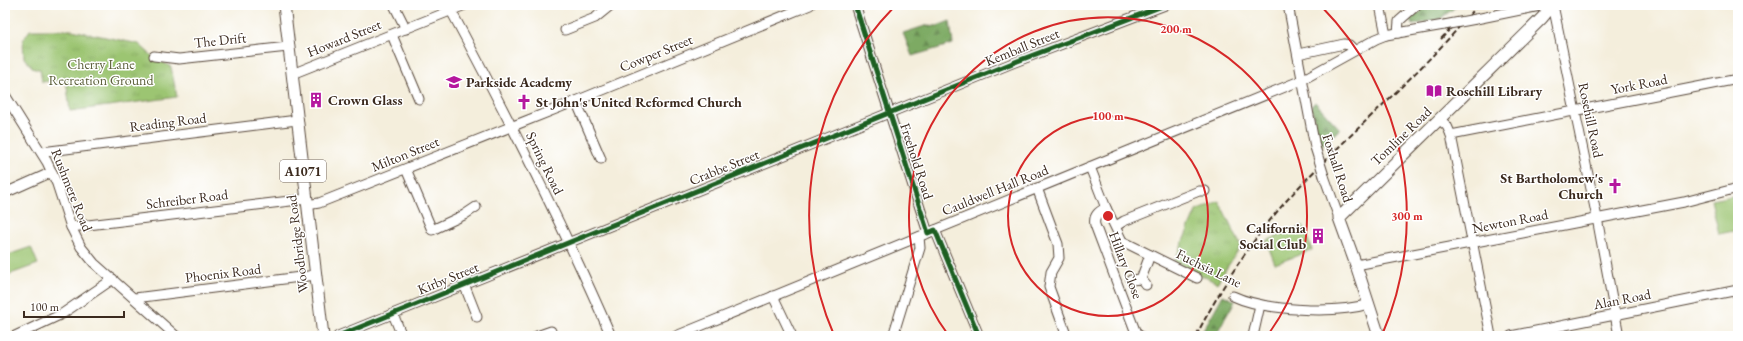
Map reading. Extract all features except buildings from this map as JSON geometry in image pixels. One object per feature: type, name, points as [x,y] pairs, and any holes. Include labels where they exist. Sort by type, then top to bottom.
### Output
[{"type":"main road","name":"Woodbridge Road","points":[[284,5],[323,336]]},
{"type":"main road","name":"Tomline Road","points":[[1339,218],[1542,18],[1547,12],[1546,5]]},
{"type":"main road","name":"Foxhall Road","points":[[1339,218],[1379,336]]},
{"type":"street","points":[[394,5],[406,29]]},
{"type":"street","name":"Howard Street","points":[[292,74],[392,35],[449,8],[465,5]]},
{"type":"street","name":"Cowper Street","points":[[512,125],[576,101],[810,5]]},
{"type":"street","name":"Freehold Road","points":[[855,5],[889,113],[931,232],[979,336]]},
{"type":"street","name":"Kemball Street","points":[[889,113],[1015,62],[1165,5]]},
{"type":"street","name":"Foxhall Road","points":[[1288,5],[1315,147],[1339,218]]},
{"type":"street","points":[[1380,5],[1386,35]]},
{"type":"street","points":[[1398,33],[1399,21],[1417,5]]},
{"type":"street","name":"Cauldwell Hall Road","points":[[676,336],[700,332],[774,296],[1302,80],[1354,50],[1386,35],[1546,5]]},
{"type":"street","name":"Rosehill Road","points":[[1553,5],[1619,336]]},
{"type":"street","points":[[565,30],[595,18],[609,6]]},
{"type":"street","name":"Spring Road","points":[[449,8],[512,125],[611,336]]},
{"type":"street","points":[[392,35],[419,99]]},
{"type":"street","points":[[1298,54],[1344,44],[1348,45],[1354,50]]},
{"type":"street","name":"The Drift","points":[[154,56],[179,59],[288,47]]},
{"type":"street","name":"York Road","points":[[1451,135],[1738,79]]},
{"type":"street","name":"Rushmere Road","points":[[5,95],[42,152],[52,172],[71,227],[84,252],[176,336]]},
{"type":"street","points":[[576,101],[602,159]]},
{"type":"street","name":"Crabbe Street","points":[[568,242],[889,113]]},
{"type":"street","points":[[1439,119],[1446,126],[1451,135],[1491,336]]},
{"type":"street","name":"Reading Road","points":[[42,152],[297,120]]},
{"type":"street","name":"Milton Street","points":[[307,202],[319,202],[406,169],[512,125]]},
{"type":"street","name":"Fuchsia Lane","points":[[1090,167],[1106,208],[1125,243],[1197,278]]},
{"type":"street","points":[[406,169],[432,230],[464,215],[476,207]]},
{"type":"street","points":[[5,193],[52,172]]},
{"type":"street","points":[[1037,188],[1058,244],[1058,258],[1051,272],[1049,287],[1065,331]]},
{"type":"street","name":"Newton Road","points":[[1356,265],[1684,202],[1738,188]]},
{"type":"street","points":[[1116,226],[1199,191],[1205,191]]},
{"type":"street","name":"Schreiber Road","points":[[71,227],[307,202]]},
{"type":"street","name":"Hillary Close","points":[[1106,208],[1097,215],[1095,225],[1136,333],[1140,336]]},
{"type":"street","points":[[893,336],[920,248],[921,241],[919,237]]},
{"type":"street","name":"Kirby Street","points":[[338,336],[568,242]]},
{"type":"street","points":[[1131,280],[1143,282],[1150,256]]},
{"type":"street","name":"Phoenix Road","points":[[135,298],[316,275]]},
{"type":"street","points":[[15,336],[62,314],[113,279]]},
{"type":"street","points":[[464,284],[477,317]]},
{"type":"street","name":"Alan Road","points":[[1511,336],[1738,290]]},
{"type":"street","points":[[774,296],[792,336]]},
{"type":"street","name":"Fuchsia Lane","points":[[1233,296],[1260,305],[1295,309],[1355,307],[1369,304]]},
{"type":"street","points":[[1253,336],[1260,305]]},
{"type":"street","points":[[392,314],[402,336]]},
{"type":"street","points":[[537,336],[551,330]]},
{"type":"green space","points":[[1418,5],[1458,5],[1440,19],[1412,25],[1410,19],[1421,12]]},
{"type":"green space","points":[[950,21],[953,44],[912,56],[903,33],[928,25],[937,26]]},
{"type":"green space","name":"Cherry Lane Recreation Ground","points":[[30,30],[72,30],[139,44],[152,56],[171,67],[177,97],[70,111],[66,79],[42,82],[40,69],[34,69],[24,58],[23,40]]},
{"type":"green space","points":[[1315,102],[1340,129],[1320,147],[1311,106]]},
{"type":"green space","points":[[1738,195],[1738,230],[1719,234],[1711,200]]},
{"type":"green space","points":[[1219,201],[1241,246],[1217,283],[1174,262],[1196,211]]},
{"type":"green space","points":[[1303,226],[1312,250],[1275,264],[1266,241]]},
{"type":"green space","points":[[31,247],[38,264],[5,276],[5,256]]},
{"type":"green space","points":[[1223,295],[1235,301],[1215,336],[1200,336]]},
{"type":"railway","points":[[1196,336],[1206,316],[1242,258],[1269,221],[1321,164],[1436,53],[1478,5]]},
{"type":"railway","points":[[1441,39],[1460,18]]},
{"type":"cycle path","points":[[855,5],[928,233],[935,230],[979,336]]},
{"type":"cycle path","points":[[338,336],[1015,62],[1165,5]]},
{"type":"place","name":"Parkside Academy","points":[[454,82]]},
{"type":"place","name":"Rosehill Library","points":[[1434,91]]},
{"type":"place","name":"Crown Glass","points":[[316,100]]},
{"type":"place","name":"St John's United Reformed Church","points":[[524,102]]},
{"type":"place","name":"St Bartholomew's Church","points":[[1615,186]]},
{"type":"place","name":"California Social Club","points":[[1318,236]]}]
